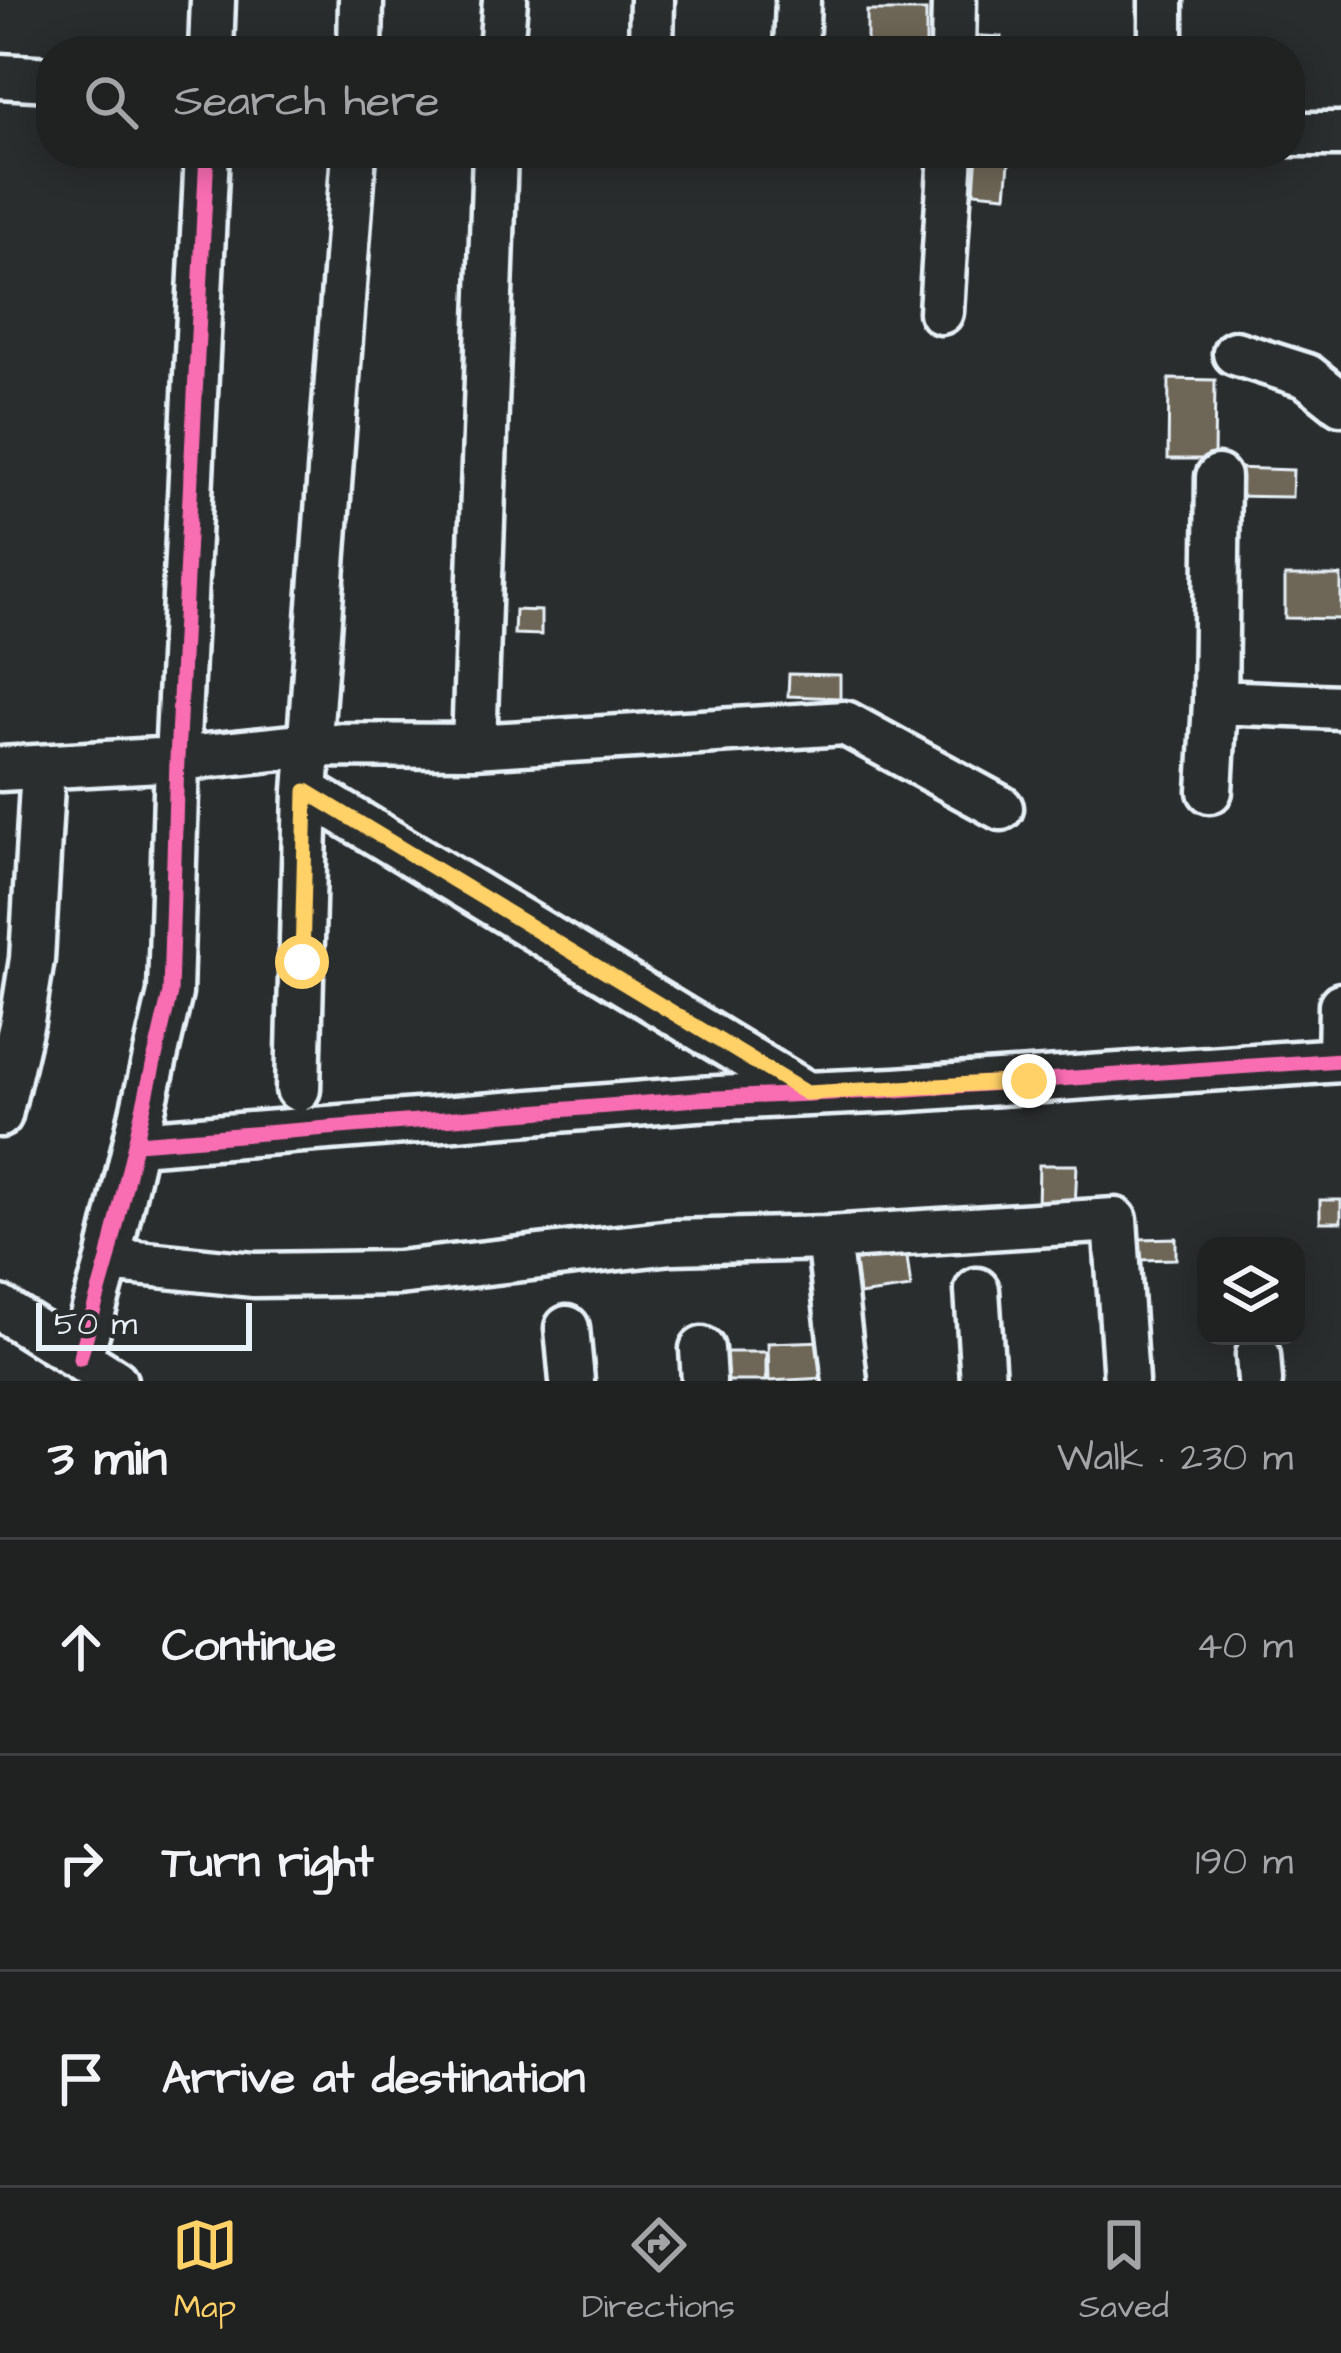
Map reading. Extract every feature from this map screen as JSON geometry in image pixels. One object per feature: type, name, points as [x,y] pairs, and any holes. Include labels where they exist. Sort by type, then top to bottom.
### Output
[{"type":"street","points":[[212,36],[213,0]]},
{"type":"street","points":[[360,36],[361,0]]},
{"type":"street","points":[[502,36],[506,0]]},
{"type":"street","points":[[651,36],[652,0]]},
{"type":"street","points":[[797,36],[798,0]]},
{"type":"street","points":[[953,36],[954,0]]},
{"type":"street","points":[[1160,0],[1160,36]]},
{"type":"street","points":[[0,76],[36,79]]},
{"type":"street","points":[[1305,134],[1341,134]]},
{"type":"street","points":[[0,1308],[101,1373],[108,1260],[170,993],[206,168]]},
{"type":"street","points":[[298,1090],[306,791],[353,168]]},
{"type":"street","points":[[474,746],[493,168]]},
{"type":"street","points":[[941,312],[950,168]]},
{"type":"street","points":[[1235,353],[1307,376],[1341,403]]},
{"type":"street","points":[[1210,791],[1218,477]]},
{"type":"street","points":[[1215,702],[1341,707]]},
{"type":"street","points":[[0,769],[177,759],[311,745],[474,746],[845,723],[1001,808]]},
{"type":"street","points":[[0,1115],[32,959],[43,768]]},
{"type":"street","points":[[306,791],[806,1093]]},
{"type":"street","points":[[136,1143],[697,1099],[1340,1060],[1341,1005]]},
{"type":"street","points":[[108,1260],[254,1275],[398,1273],[672,1242],[828,1238],[1114,1220],[1126,1381]]},
{"type":"street","points":[[828,1238],[845,1381]]},
{"type":"street","points":[[977,1290],[983,1381]]},
{"type":"street","points":[[567,1328],[572,1381]]},
{"type":"building","points":[[867,11],[926,11],[926,36],[867,36]]},
{"type":"building","points":[[976,168],[1009,168],[1006,195],[974,192]]},
{"type":"building","points":[[1169,379],[1215,380],[1214,459],[1168,459]]},
{"type":"building","points":[[1233,468],[1293,470],[1292,497],[1233,496]]},
{"type":"building","points":[[1285,576],[1341,576],[1341,619],[1285,618]]},
{"type":"building","points":[[515,610],[541,611],[541,635],[514,634]]},
{"type":"building","points":[[789,674],[840,675],[840,698],[788,696]]},
{"type":"building","points":[[1039,1165],[1077,1165],[1075,1208],[1038,1208]]},
{"type":"building","points":[[1320,1200],[1341,1200],[1341,1222],[1320,1222]]},
{"type":"building","points":[[1176,1238],[1176,1259],[1139,1260],[1139,1239]]},
{"type":"building","points":[[906,1249],[911,1288],[859,1295],[854,1255]]},
{"type":"building","points":[[825,1341],[826,1378],[769,1381],[768,1343]]},
{"type":"building","points":[[719,1352],[766,1352],[766,1381],[719,1381]]},
{"type":"cycle path","points":[[80,1358],[108,1260],[170,993],[206,168]]},
{"type":"cycle path","points":[[137,1143],[697,1099],[1341,1060]]},
{"type":"route","points":[[302,962],[306,791],[806,1093],[1029,1081]]}]
